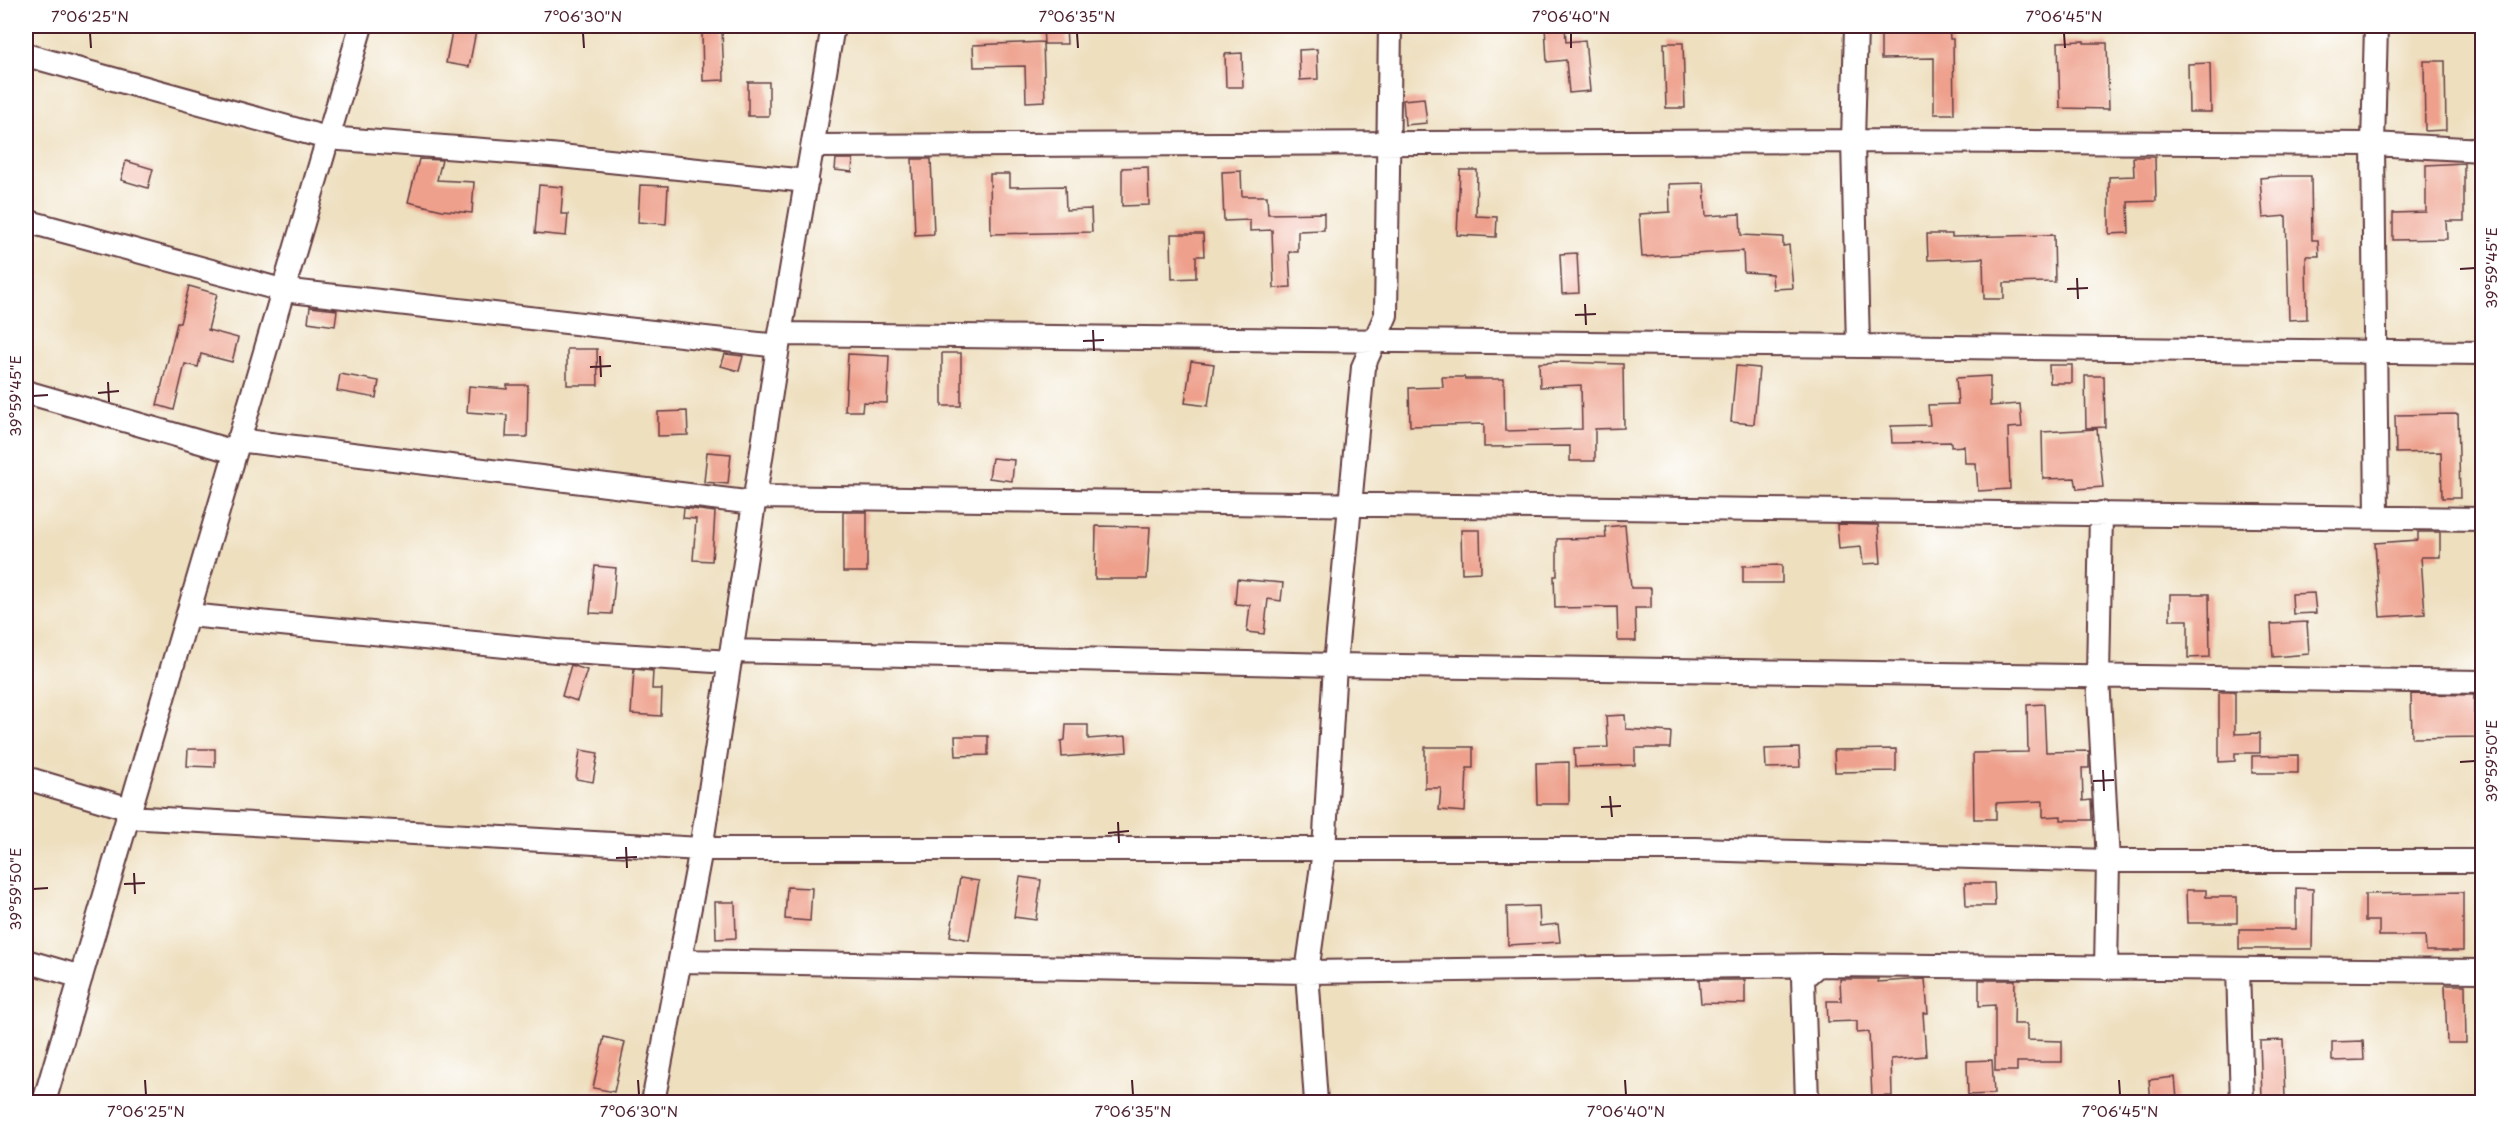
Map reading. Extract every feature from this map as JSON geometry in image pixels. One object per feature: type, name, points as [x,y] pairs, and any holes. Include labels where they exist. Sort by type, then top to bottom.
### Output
[{"type":"street","points":[[44,1102],[361,26]]},
{"type":"street","points":[[653,1102],[701,849],[779,340],[833,26]]},
{"type":"street","points":[[1316,1102],[1307,972],[1324,851],[1335,665],[1363,367],[1386,315],[1390,26]]},
{"type":"street","points":[[1856,26],[1853,141],[1858,346]]},
{"type":"street","points":[[2376,26],[2373,144],[2377,517]]},
{"type":"street","points":[[26,55],[327,138],[550,155],[807,181]]},
{"type":"street","points":[[813,146],[1853,141],[2373,144],[2482,150]]},
{"type":"street","points":[[26,221],[282,290],[779,340],[1374,340],[2482,353]]},
{"type":"street","points":[[26,392],[237,446],[755,500],[1349,502],[2482,519]]},
{"type":"street","points":[[2101,513],[2098,677],[2109,861],[2106,968]]},
{"type":"street","points":[[189,615],[556,651],[731,656],[2482,682]]},
{"type":"street","points":[[26,778],[129,813],[701,849],[1324,851],[1696,849],[2109,861],[2482,861]]},
{"type":"street","points":[[26,961],[81,976]]},
{"type":"street","points":[[680,961],[1307,972],[1817,966],[2482,971]]},
{"type":"street","points":[[1807,1102],[1803,978],[1817,966]]},
{"type":"street","points":[[2238,969],[2242,1102]]},
{"type":"building","points":[[453,26],[477,26],[469,67],[446,63]]},
{"type":"building","points":[[1043,26],[1066,26],[1067,44],[1044,44]]},
{"type":"building","points":[[1545,26],[1565,26],[1566,42],[1585,40],[1590,91],[1569,93],[1566,60],[1547,62]]},
{"type":"building","points":[[1881,26],[1949,26],[1950,39],[1953,39],[1954,114],[1934,114],[1934,58],[1881,59]]},
{"type":"building","points":[[722,30],[724,80],[703,81],[702,31]]},
{"type":"building","points":[[2084,41],[2084,43],[2107,43],[2109,109],[2060,108],[2058,42]]},
{"type":"building","points":[[1043,42],[1045,101],[1026,102],[1025,66],[974,67],[973,45]]},
{"type":"building","points":[[1664,43],[1683,43],[1685,108],[1666,108]]},
{"type":"building","points":[[1317,49],[1318,79],[1300,80],[1299,50]]},
{"type":"building","points":[[1242,53],[1243,87],[1226,87],[1225,54]]},
{"type":"building","points":[[2424,61],[2445,61],[2446,130],[2425,131]]},
{"type":"building","points":[[2210,63],[2211,112],[2189,112],[2188,64]]},
{"type":"building","points":[[748,82],[769,82],[769,116],[748,116]]},
{"type":"building","points":[[1424,98],[1427,123],[1405,125],[1403,100]]},
{"type":"building","points":[[2133,157],[2155,157],[2156,201],[2128,202],[2129,233],[2109,234],[2109,177],[2134,176]]},
{"type":"building","points":[[419,159],[442,160],[437,180],[474,182],[472,213],[442,210],[408,202]]},
{"type":"building","points":[[836,159],[853,159],[852,172],[835,170]]},
{"type":"building","points":[[912,159],[931,159],[934,234],[915,235]]},
{"type":"building","points":[[126,161],[153,169],[148,188],[121,180]]},
{"type":"building","points":[[2464,163],[2464,221],[2446,221],[2447,239],[2393,240],[2393,213],[2426,212],[2426,165]]},
{"type":"building","points":[[1148,167],[1149,205],[1122,206],[1122,168]]},
{"type":"building","points":[[1460,170],[1477,170],[1476,216],[1497,217],[1496,237],[1457,235]]},
{"type":"building","points":[[1241,171],[1242,196],[1267,196],[1268,214],[1324,213],[1324,230],[1298,231],[1298,252],[1289,252],[1291,287],[1274,288],[1272,230],[1250,231],[1250,220],[1224,221],[1222,172]]},
{"type":"building","points":[[990,174],[1010,174],[1010,187],[1065,186],[1066,210],[1091,209],[1092,232],[991,234]]},
{"type":"building","points":[[2311,176],[2312,240],[2318,240],[2319,256],[2306,256],[2307,319],[2289,320],[2286,216],[2263,218],[2260,178]]},
{"type":"building","points":[[1704,183],[1706,216],[1740,214],[1741,235],[1783,237],[1783,246],[1789,245],[1793,288],[1773,289],[1772,274],[1744,272],[1743,251],[1642,257],[1639,214],[1670,212],[1669,184]]},
{"type":"building","points":[[539,185],[563,187],[561,214],[568,214],[566,236],[535,233]]},
{"type":"building","points":[[640,185],[668,186],[666,224],[638,222]]},
{"type":"building","points":[[1171,234],[1203,234],[1204,256],[1196,256],[1196,278],[1172,279]]},
{"type":"building","points":[[1927,234],[1952,234],[1952,237],[2054,235],[2055,282],[2004,283],[2004,299],[1984,299],[1983,258],[1928,260]]},
{"type":"building","points":[[1577,253],[1579,293],[1562,294],[1560,254]]},
{"type":"building","points":[[189,286],[217,294],[208,330],[238,338],[232,362],[201,354],[198,367],[185,364],[174,410],[157,405],[177,323],[180,323]]},
{"type":"building","points":[[310,307],[337,310],[335,326],[308,322]]},
{"type":"building","points":[[567,349],[597,349],[598,385],[567,385]]},
{"type":"building","points":[[942,353],[961,353],[961,406],[942,406]]},
{"type":"building","points":[[725,354],[743,356],[739,371],[721,366]]},
{"type":"building","points":[[848,354],[889,356],[887,403],[863,402],[862,411],[845,411]]},
{"type":"building","points":[[1191,361],[1214,364],[1208,406],[1185,403]]},
{"type":"building","points":[[1539,363],[1623,364],[1624,428],[1595,429],[1595,461],[1570,461],[1570,446],[1484,447],[1484,424],[1410,426],[1409,388],[1443,387],[1442,377],[1464,377],[1465,379],[1504,379],[1505,431],[1582,429],[1581,385],[1540,387]]},
{"type":"building","points":[[2049,365],[2072,365],[2072,383],[2050,383]]},
{"type":"building","points":[[1736,366],[1759,368],[1754,424],[1731,422]]},
{"type":"building","points":[[340,374],[379,381],[376,398],[337,391]]},
{"type":"building","points":[[1990,376],[1990,406],[2020,404],[2022,427],[2008,428],[2010,489],[1978,491],[1976,463],[1965,463],[1964,446],[1951,447],[1951,442],[1892,443],[1891,426],[1930,425],[1928,405],[1958,404],[1956,378]]},
{"type":"building","points":[[2085,376],[2104,376],[2105,427],[2086,428]]},
{"type":"building","points":[[507,385],[528,385],[527,437],[506,437],[507,415],[467,412],[469,386],[507,389]]},
{"type":"building","points":[[687,411],[688,435],[658,436],[658,412]]},
{"type":"building","points":[[2458,414],[2460,498],[2442,498],[2441,452],[2396,453],[2395,415]]},
{"type":"building","points":[[2097,429],[2103,487],[2077,489],[2075,478],[2043,479],[2042,432]]},
{"type":"building","points":[[707,452],[731,454],[728,484],[704,482]]},
{"type":"building","points":[[992,458],[1014,460],[1012,481],[989,478]]},
{"type":"building","points":[[684,508],[715,512],[712,561],[693,560],[696,519],[683,518]]},
{"type":"building","points":[[843,512],[867,512],[867,572],[843,572]]},
{"type":"building","points":[[1837,524],[1878,525],[1881,563],[1863,564],[1861,547],[1839,549]]},
{"type":"building","points":[[1625,525],[1631,588],[1651,588],[1651,608],[1635,608],[1636,641],[1618,641],[1617,607],[1555,608],[1554,576],[1557,576],[1557,539],[1606,538],[1605,527]]},
{"type":"building","points":[[1096,526],[1150,527],[1147,579],[1095,579]]},
{"type":"building","points":[[1461,530],[1480,530],[1481,572],[1462,573]]},
{"type":"building","points":[[2418,532],[2440,532],[2440,557],[2421,557],[2425,614],[2380,617],[2375,543],[2418,540]]},
{"type":"building","points":[[1782,565],[1782,583],[1743,583],[1743,566]]},
{"type":"building","points":[[595,566],[616,568],[612,614],[590,613]]},
{"type":"building","points":[[1237,579],[1283,583],[1281,601],[1268,599],[1264,634],[1247,632],[1250,605],[1235,604]]},
{"type":"building","points":[[2314,593],[2316,613],[2293,614],[2292,594]]},
{"type":"building","points":[[2170,594],[2209,594],[2210,657],[2188,658],[2188,620],[2170,620]]},
{"type":"building","points":[[2307,622],[2309,654],[2273,657],[2271,624]]},
{"type":"building","points":[[571,665],[587,670],[577,701],[562,696]]},
{"type":"building","points":[[634,669],[653,671],[652,689],[662,689],[661,716],[631,714]]},
{"type":"building","points":[[2219,692],[2235,692],[2235,734],[2260,733],[2260,753],[2235,753],[2235,761],[2219,762]]},
{"type":"building","points":[[2411,694],[2474,695],[2474,713],[2482,713],[2482,737],[2412,738]]},
{"type":"building","points":[[2044,704],[2046,752],[2089,751],[2089,768],[2082,768],[2083,801],[2091,800],[2092,820],[2061,820],[2061,816],[2043,817],[2043,801],[1996,803],[1996,819],[1974,819],[1973,753],[2028,752],[2027,705]]},
{"type":"building","points":[[1625,715],[1626,729],[1671,732],[1670,748],[1635,748],[1635,765],[1575,767],[1574,748],[1608,747],[1606,716]]},
{"type":"building","points":[[1066,725],[1088,725],[1088,739],[1126,736],[1127,752],[1062,757],[1061,741],[1065,740]]},
{"type":"building","points":[[955,736],[988,736],[988,755],[956,756]]},
{"type":"building","points":[[1425,747],[1473,747],[1473,768],[1467,768],[1465,812],[1439,810],[1441,788],[1425,788]]},
{"type":"building","points":[[1799,748],[1800,767],[1766,768],[1765,749]]},
{"type":"building","points":[[188,749],[215,749],[215,767],[187,766]]},
{"type":"building","points":[[1896,749],[1896,771],[1835,772],[1834,750]]},
{"type":"building","points":[[580,750],[598,753],[593,782],[576,779]]},
{"type":"building","points":[[2298,755],[2298,773],[2252,773],[2252,756]]},
{"type":"building","points":[[1569,762],[1569,804],[1537,804],[1536,763]]},
{"type":"building","points":[[1020,877],[1041,880],[1036,920],[1014,917]]},
{"type":"building","points":[[960,878],[979,881],[969,940],[950,936]]},
{"type":"building","points":[[1965,883],[1994,883],[1995,906],[1966,906]]},
{"type":"building","points":[[787,887],[812,888],[810,921],[785,919]]},
{"type":"building","points":[[2296,888],[2313,889],[2312,949],[2239,949],[2239,929],[2296,929]]},
{"type":"building","points":[[2186,890],[2206,890],[2206,897],[2237,897],[2237,923],[2187,923]]},
{"type":"building","points":[[2463,892],[2463,951],[2426,951],[2425,936],[2379,936],[2379,921],[2365,921],[2365,894]]},
{"type":"building","points":[[715,902],[735,902],[736,938],[716,939]]},
{"type":"building","points":[[1539,906],[1540,926],[1558,924],[1560,942],[1508,945],[1507,907]]},
{"type":"building","points":[[1840,979],[1878,979],[1878,982],[1925,979],[1928,1013],[1923,1013],[1926,1056],[1891,1059],[1892,1096],[1872,1097],[1869,1032],[1857,1033],[1857,1021],[1828,1022],[1827,1001],[1841,1001]]},
{"type":"building","points":[[1699,980],[1745,980],[1745,1004],[1701,1003]]},
{"type":"building","points":[[1979,980],[2015,980],[2014,1024],[2027,1024],[2027,1040],[2062,1041],[2062,1062],[2017,1062],[2017,1071],[1995,1071],[1995,1005],[1979,1006]]},
{"type":"building","points":[[2445,985],[2465,985],[2466,1043],[2447,1043]]},
{"type":"building","points":[[604,1037],[625,1042],[614,1092],[593,1088]]},
{"type":"building","points":[[2283,1040],[2285,1099],[2262,1099],[2260,1041]]},
{"type":"building","points":[[2363,1041],[2364,1060],[2332,1061],[2332,1042]]},
{"type":"building","points":[[1992,1060],[1994,1094],[1968,1095],[1967,1061]]},
{"type":"building","points":[[2175,1077],[2177,1099],[2151,1102],[2149,1080]]}]
